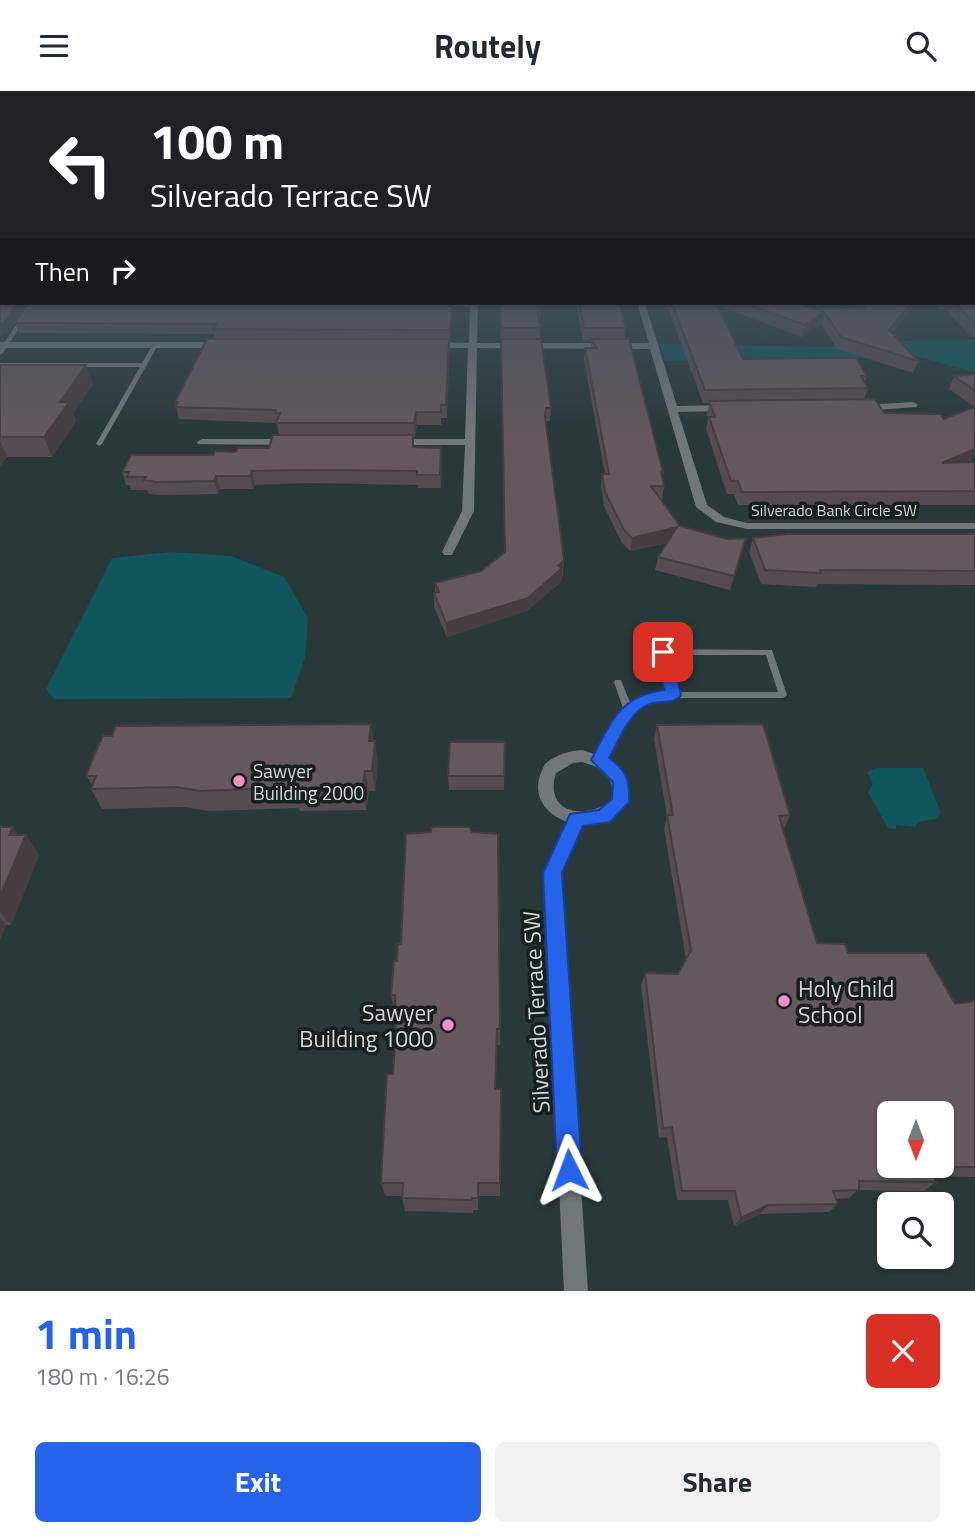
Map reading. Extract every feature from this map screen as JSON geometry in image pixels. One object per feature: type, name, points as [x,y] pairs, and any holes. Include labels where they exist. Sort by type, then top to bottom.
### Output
[{"type":"street","points":[[448,552],[467,512],[474,322]]},
{"type":"street","name":"Silverado Bank Circle SW","points":[[647,322],[702,507],[719,520],[747,526],[975,526]]},
{"type":"street","points":[[2,348],[238,345]]},
{"type":"street","points":[[418,345],[654,345]]},
{"type":"street","points":[[849,408],[913,405]]},
{"type":"street","points":[[673,408],[739,408]]},
{"type":"street","points":[[202,442],[309,442]]},
{"type":"street","points":[[375,442],[470,442]]},
{"type":"street","points":[[570,757],[599,760],[616,772],[621,781],[621,802],[603,817],[577,819],[554,807],[543,788],[550,769],[570,757]]},
{"type":"street","name":"Silverado Terrace SW","points":[[576,1291],[552,873],[577,819]]},
{"type":"lane","points":[[2,348],[20,322]]},
{"type":"lane","points":[[99,444],[155,345]]},
{"type":"lane","points":[[0,365],[144,365]]},
{"type":"lane","points":[[599,760],[628,710],[645,699],[673,695],[783,695],[769,652],[663,652],[673,695]]},
{"type":"lane","points":[[618,682],[628,710]]},
{"type":"shaded area","points":[[918,340],[975,340],[975,373],[920,357],[665,361],[660,344],[835,347]]},
{"type":"shaded area","points":[[172,552],[231,556],[284,577],[308,618],[305,657],[291,698],[54,699],[46,689],[112,558]]},
{"type":"shaded area","points":[[877,768],[923,768],[941,813],[936,819],[918,822],[915,827],[896,825],[896,829],[888,828],[868,792],[873,784],[867,772]]},
{"type":"building","points":[[451,322],[450,330],[213,329],[216,324],[15,323]]},
{"type":"building","points":[[501,322],[539,322],[540,328],[501,328]]},
{"type":"building","points":[[583,322],[624,322],[626,328],[584,328]]},
{"type":"building","points":[[679,322],[725,322],[743,359],[856,358],[867,376],[861,376],[868,388],[705,390]]},
{"type":"building","points":[[831,322],[896,322],[889,330],[918,361],[841,337]]},
{"type":"building","points":[[207,339],[449,339],[446,405],[441,405],[441,412],[416,412],[414,423],[276,423],[280,413],[275,413],[276,410],[175,407],[178,402],[175,402]]},
{"type":"building","points":[[501,339],[541,339],[551,408],[546,408],[545,416],[564,560],[558,566],[562,568],[528,598],[446,623],[434,593],[439,592],[435,583],[481,571],[505,552]]},
{"type":"building","points":[[591,339],[629,339],[663,472],[664,486],[651,486],[680,526],[727,539],[746,538],[734,576],[658,557],[677,527],[632,538],[624,530],[605,492],[602,474],[609,474],[585,348],[597,348]]},
{"type":"building","points":[[0,365],[86,365],[60,402],[69,402],[44,437],[0,437]]},
{"type":"building","points":[[975,374],[975,391],[954,376]]},
{"type":"building","points":[[875,399],[884,413],[940,414],[944,419],[975,407],[975,449],[942,463],[975,462],[975,491],[742,492],[738,481],[731,481],[709,417],[715,417],[709,401]]},
{"type":"building","points":[[273,435],[413,435],[413,447],[441,448],[440,475],[417,475],[417,471],[252,471],[250,476],[216,476],[214,481],[156,482],[144,480],[146,477],[127,477],[129,472],[122,472],[131,455],[214,455],[215,451],[236,452],[238,448],[269,448]]},
{"type":"building","points":[[787,534],[975,534],[975,571],[820,570],[821,573],[765,570],[753,538]]},
{"type":"building","name":"Sawyer Building 2000","points":[[371,724],[369,741],[375,741],[372,771],[365,771],[362,790],[295,791],[295,787],[201,791],[175,787],[91,789],[96,776],[87,776],[103,736],[112,736],[116,726]]},
{"type":"building","points":[[763,724],[790,815],[779,816],[817,943],[845,944],[848,953],[926,953],[955,1004],[975,1001],[975,1167],[954,1167],[954,1101],[877,1101],[877,1178],[935,1178],[936,1182],[859,1181],[859,1190],[833,1191],[838,1204],[768,1205],[741,1218],[735,1191],[682,1191],[672,1127],[663,1128],[645,973],[678,974],[691,950],[667,815],[673,815],[657,725]]},
{"type":"building","points":[[450,742],[505,742],[504,776],[448,776]]},
{"type":"building","points":[[0,827],[13,827],[9,835],[26,835],[0,896]]},
{"type":"building","name":"Sawyer Building 1000","points":[[469,827],[472,832],[498,834],[500,1029],[497,1029],[495,1089],[501,1089],[500,1183],[478,1183],[478,1198],[472,1200],[402,1198],[403,1183],[381,1183],[387,1074],[393,1074],[396,1030],[395,995],[391,995],[394,961],[397,961],[398,944],[401,944],[406,834],[431,832],[431,828]]},
{"type":"place","name":"Sawyer Building 2000","points":[[239,781]]},
{"type":"place","name":"Holy Child School","points":[[784,1001]]},
{"type":"place","name":"Sawyer Building 1000","points":[[448,1025]]},
{"type":"route","points":[[569,1170],[552,873],[577,819],[603,817],[614,811],[621,802],[621,781],[616,772],[599,760],[628,710],[645,699],[673,695],[663,652]]}]
